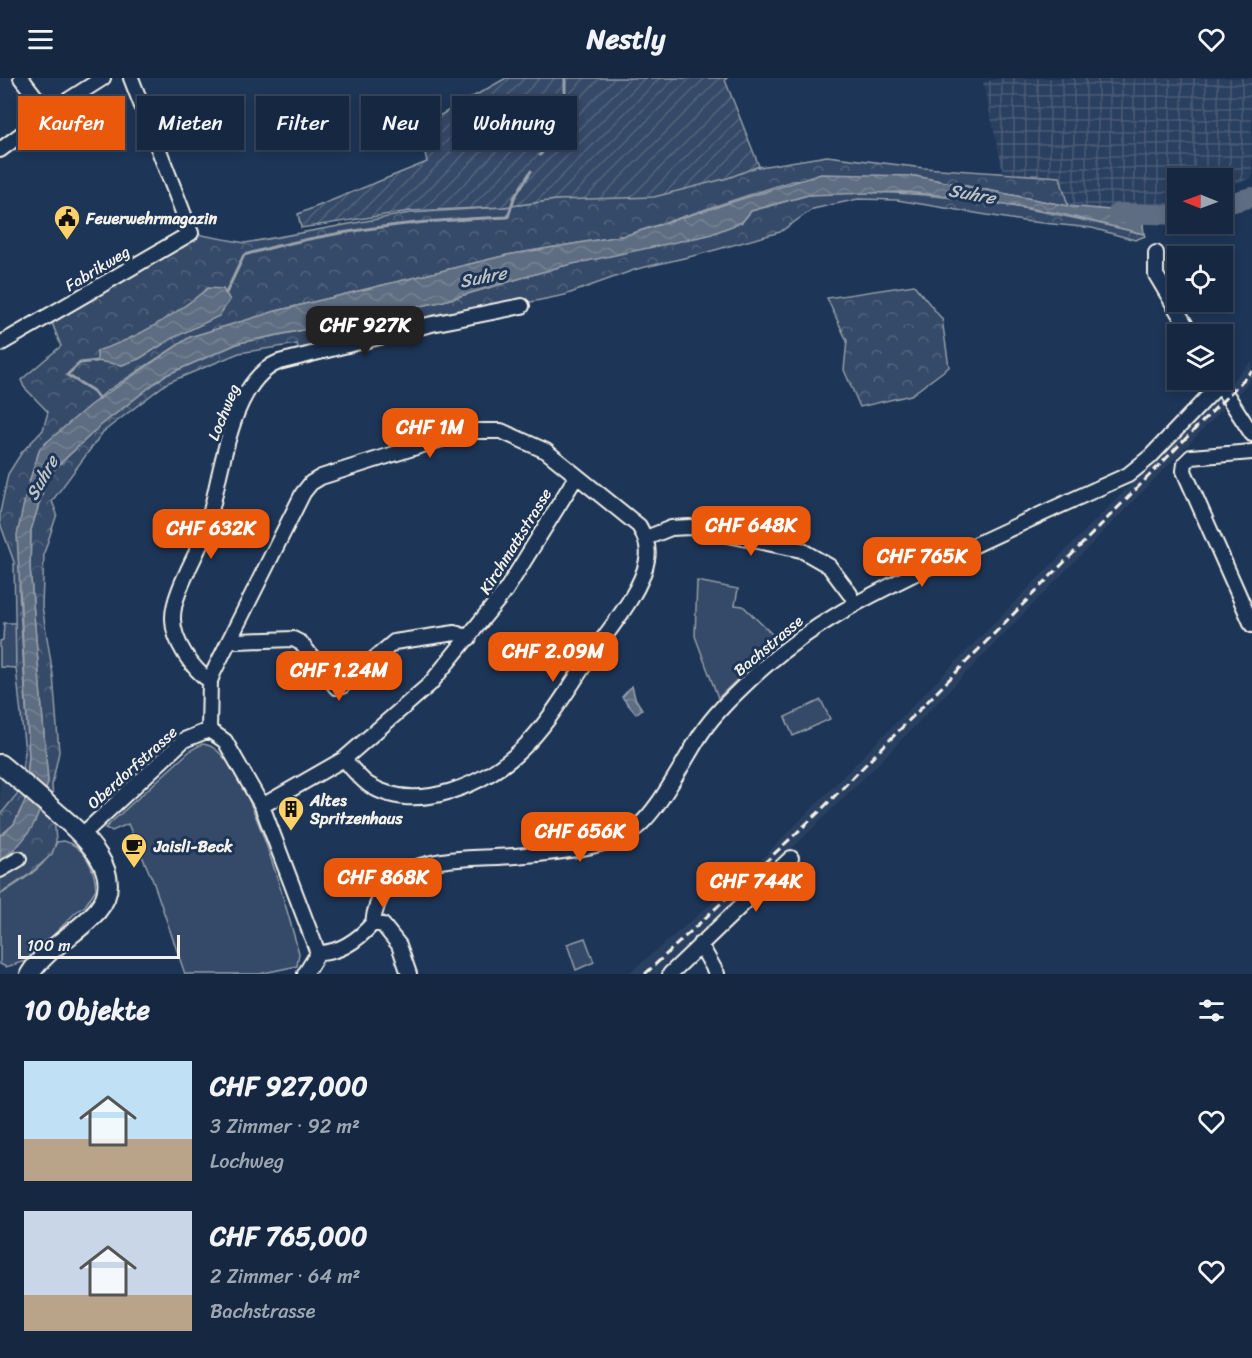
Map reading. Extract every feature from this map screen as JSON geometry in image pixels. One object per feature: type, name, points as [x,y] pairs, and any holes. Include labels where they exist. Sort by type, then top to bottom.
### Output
[{"type":"main road","points":[[0,764],[82,835],[104,866],[106,893],[96,911],[39,962],[30,974]]},
{"type":"street","points":[[21,78],[34,96]]},
{"type":"street","points":[[76,96],[104,78]]},
{"type":"street","name":"Fabrikweg","points":[[0,344],[191,233],[131,78]]},
{"type":"street","points":[[0,150],[18,136]]},
{"type":"street","points":[[1156,253],[1156,275],[1185,324]]},
{"type":"street","name":"Lochweg","points":[[210,681],[178,642],[172,615],[204,535],[228,438],[252,384],[260,374],[267,367],[279,362],[432,324],[522,306]]},
{"type":"street","name":"Bachstrasse","points":[[373,923],[380,894],[395,879],[429,862],[458,858],[514,856],[580,847],[612,839],[633,830],[663,794],[710,722],[780,652],[854,602],[1128,475],[1150,457],[1211,390]]},
{"type":"street","points":[[1223,390],[1252,434]]},
{"type":"street","points":[[318,953],[262,806],[225,741],[209,730],[210,681],[303,493],[321,477],[467,431],[501,431],[519,437],[546,451],[576,477],[616,505],[639,526],[646,537],[647,561],[641,577],[621,612],[524,747],[500,769],[448,792],[418,797],[400,796],[370,786],[344,759]]},
{"type":"street","points":[[1252,452],[1217,453],[1191,457],[1185,463],[1184,471],[1252,625]]},
{"type":"street","name":"Kirchmattstrasse","points":[[262,806],[344,759],[430,684],[469,638],[521,569],[576,477]]},
{"type":"street","points":[[646,537],[671,528],[690,527],[801,550],[829,566],[850,594]]},
{"type":"street","points":[[231,638],[238,641],[293,639],[301,643],[336,687],[342,686],[394,642],[455,633],[469,638]]},
{"type":"street","name":"Oberdorfstrasse","points":[[82,835],[184,740],[209,730]]},
{"type":"street","points":[[670,974],[791,858]]},
{"type":"street","points":[[0,870],[19,860]]},
{"type":"street","points":[[318,953],[328,953],[355,940],[373,923],[383,925],[391,932],[409,974]]},
{"type":"street","points":[[700,944],[717,974]]},
{"type":"street","points":[[305,974],[318,953]]},
{"type":"shaded area","points":[[1004,78],[1252,78],[1252,178],[1233,185],[1233,168],[1167,168],[1167,205],[1146,212],[1068,206],[1060,177],[1003,172],[983,82]]},
{"type":"shaded area","points":[[1252,361],[1252,379],[874,768],[759,881],[658,974],[628,974],[749,872],[1223,390],[1233,390],[1233,380]]},
{"type":"shaded area","points":[[0,765],[20,781],[18,794],[0,815]]},
{"type":"green space","points":[[506,78],[727,78],[725,80],[759,166],[728,178],[654,197],[556,200],[503,207],[410,211],[301,228],[298,214],[427,162],[424,150],[440,150],[440,115],[452,108],[452,150],[577,150],[577,96],[474,96]]},
{"type":"green space","points":[[827,156],[924,168],[1060,177],[1068,206],[915,176],[792,181],[627,235],[507,255],[276,311],[190,337],[107,391],[40,449],[27,489],[19,591],[29,756],[25,801],[14,824],[0,836],[0,815],[18,793],[25,752],[16,668],[14,562],[0,523],[0,513],[8,474],[22,452],[43,430],[48,412],[24,387],[21,380],[61,346],[49,315],[191,233],[245,243],[410,213],[503,207]],"holes":[[[208,288],[181,325],[152,351],[122,365],[97,351],[127,340],[156,325]]]},
{"type":"green space","points":[[849,192],[924,195],[998,204],[1035,210],[1145,236],[1135,240],[1092,228],[1023,221],[897,200],[858,199],[813,209],[780,232],[637,269],[565,295],[299,349],[297,344],[239,353],[167,383],[103,432],[52,501],[57,514],[44,553],[42,606],[53,675],[59,752],[52,785],[56,842],[52,854],[31,873],[0,894],[0,860],[14,851],[48,782],[30,567],[31,530],[48,475],[100,426],[164,376],[239,343],[440,302],[559,267],[742,222],[751,211],[808,195]]},
{"type":"green space","points":[[914,285],[942,319],[949,367],[911,395],[860,407],[844,370],[847,341],[827,298]]},
{"type":"green space","points":[[697,581],[738,589],[735,605],[743,606],[778,640],[718,698],[695,636]]},
{"type":"green space","points":[[4,623],[16,623],[16,668],[0,667],[0,641],[3,640]]},
{"type":"green space","points":[[821,700],[830,719],[793,736],[785,717]]},
{"type":"green space","points":[[202,744],[218,752],[234,772],[249,801],[275,871],[299,953],[297,966],[259,974],[185,974],[153,881],[128,824],[112,831],[105,828],[191,750]]},
{"type":"green space","points":[[64,841],[78,848],[88,859],[94,874],[96,889],[85,906],[76,912],[29,960],[6,967],[0,964],[0,895],[40,866],[53,851],[57,842]]},
{"type":"green space","points":[[585,938],[594,962],[576,970],[567,944]]},
{"type":"water","name":"Suhre","points":[[821,174],[915,176],[1068,206],[1142,213],[1144,234],[1057,213],[962,197],[903,192],[808,195],[751,211],[742,222],[709,235],[559,267],[440,302],[239,343],[164,376],[100,426],[48,475],[31,530],[30,567],[48,782],[33,826],[19,844],[0,860],[0,836],[14,824],[25,801],[29,756],[17,535],[27,489],[40,448],[90,405],[190,337],[276,311],[507,255],[627,235]]},
{"type":"water","points":[[208,288],[223,289],[230,300],[219,316],[173,338],[139,359],[122,365],[97,361],[97,351],[127,340],[156,325]]},
{"type":"water","points":[[632,686],[635,698],[642,709],[636,714],[622,697]]},
{"type":"waterway","points":[[565,78],[565,94]]},
{"type":"waterway","points":[[540,155],[544,150]]},
{"type":"waterway","points":[[226,293],[244,255],[276,246],[375,228],[508,217],[514,198],[531,171]]},
{"type":"waterway","name":"Suhre","points":[[1233,202],[1252,197]]},
{"type":"waterway","name":"Suhre","points":[[1118,213],[1167,215]]},
{"type":"waterway","points":[[97,361],[80,363],[67,375],[92,390],[99,399]]},
{"type":"railway","points":[[645,974],[818,813],[1252,371]]},
{"type":"place","name":"Feuerwehrmagazin","points":[[67,241]]},
{"type":"place","name":"Altes Spritzenhaus","points":[[291,832]]},
{"type":"place","name":"Jaisli-Beck","points":[[134,869]]}]
